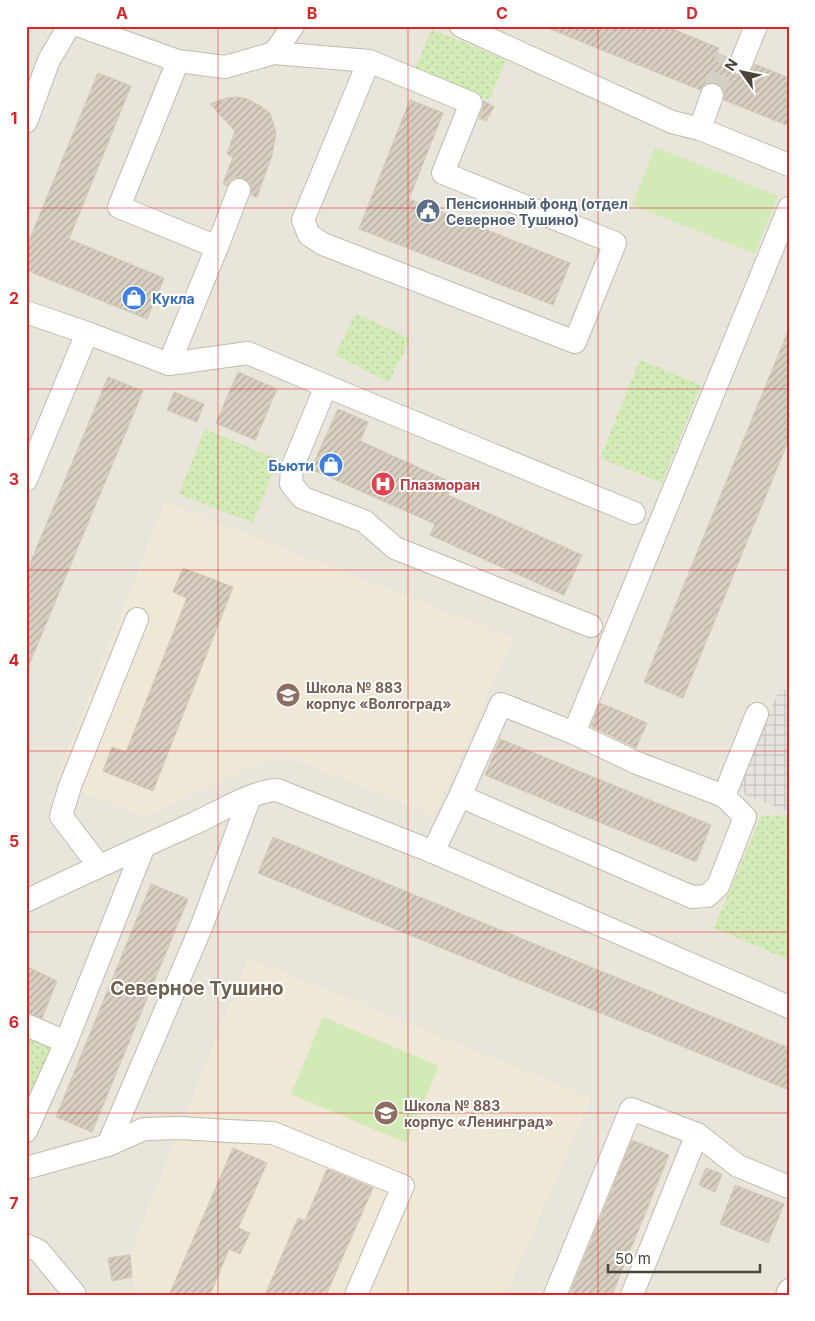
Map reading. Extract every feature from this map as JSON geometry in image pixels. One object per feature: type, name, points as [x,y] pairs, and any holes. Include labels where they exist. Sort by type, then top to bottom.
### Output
[{"type":"lane","points":[[26,122],[49,60],[68,26]]},
{"type":"lane","points":[[80,26],[178,60],[224,67],[274,53],[369,61],[471,103],[443,173],[615,243],[575,342],[323,244],[309,235],[302,220],[369,61]]},
{"type":"lane","points":[[274,53],[293,26]]},
{"type":"lane","points":[[461,26],[672,122],[707,132],[789,165]]},
{"type":"lane","points":[[740,26],[734,60],[756,26]]},
{"type":"lane","points":[[178,60],[119,207],[217,247]]},
{"type":"lane","points":[[707,132],[719,98]]},
{"type":"lane","points":[[170,364],[239,190]]},
{"type":"lane","points":[[574,733],[789,208]]},
{"type":"lane","points":[[26,312],[170,364],[248,353],[634,513]]},
{"type":"lane","points":[[26,480],[87,333]]},
{"type":"lane","points":[[326,386],[292,468],[291,484],[304,498],[364,521],[395,548],[591,626]]},
{"type":"lane","points":[[99,866],[61,816],[70,786],[138,619]]},
{"type":"lane","points":[[433,852],[501,704],[574,733],[637,763],[724,796],[745,817],[718,886],[707,896],[692,897],[460,796]]},
{"type":"lane","points":[[724,796],[757,714]]},
{"type":"lane","points":[[26,901],[250,797],[269,790],[277,790],[433,852],[789,1007]]},
{"type":"lane","points":[[108,1145],[202,925],[250,797]]},
{"type":"lane","points":[[26,1131],[66,1042],[144,846]]},
{"type":"lane","points":[[26,1025],[66,1042]]},
{"type":"lane","points":[[554,1295],[631,1109],[697,1134],[738,1166],[789,1187]]},
{"type":"lane","points":[[26,1168],[108,1145],[144,1129],[182,1128],[273,1133],[403,1186],[356,1295]]},
{"type":"lane","points":[[632,1295],[697,1134]]},
{"type":"lane","points":[[26,1245],[40,1251],[75,1295]]},
{"type":"lane","points":[[787,1295],[789,1290]]},
{"type":"shaded area","points":[[26,26],[789,26],[789,1295],[26,1295]]},
{"type":"shaded area","name":"Школа № 883 корпус «Волгоград»","points":[[165,502],[513,638],[434,816],[280,753],[145,818],[56,780]]},
{"type":"shaded area","points":[[780,688],[789,691],[789,812],[736,791]]},
{"type":"shaded area","name":"Школа № 883 корпус «Ленинград»","points":[[248,958],[591,1098],[506,1295],[136,1295],[130,1255]]},
{"type":"green space","points":[[432,29],[506,60],[489,100],[415,69]]},
{"type":"green space","points":[[655,147],[778,196],[755,254],[632,205]]},
{"type":"green space","points":[[356,313],[410,339],[389,382],[335,355]]},
{"type":"green space","points":[[640,360],[701,385],[662,483],[600,458]]},
{"type":"green space","points":[[205,429],[278,459],[253,523],[179,494]]},
{"type":"green space","points":[[789,815],[789,960],[714,928],[761,816]]},
{"type":"green space","points":[[323,1017],[439,1066],[406,1143],[291,1094]]},
{"type":"green space","points":[[26,1037],[53,1047],[26,1106]]},
{"type":"building","points":[[543,26],[665,26],[719,48],[717,53],[729,58],[728,65],[730,71],[736,75],[749,74],[755,64],[789,78],[789,126],[724,100],[725,92],[722,86],[717,83],[709,82],[703,85],[700,90]]},
{"type":"building","points":[[98,73],[131,86],[69,239],[164,278],[147,319],[26,270],[26,248]]},
{"type":"building","points":[[227,98],[247,99],[270,113],[276,133],[272,155],[257,197],[251,195],[252,188],[249,182],[243,178],[236,177],[230,180],[227,186],[223,184],[233,157],[227,154],[235,131],[210,104]]},
{"type":"building","points":[[410,100],[443,113],[409,199],[570,263],[553,305],[359,229]]},
{"type":"building","points":[[484,101],[494,107],[486,121],[479,118]]},
{"type":"building","points":[[789,329],[789,439],[683,698],[644,682]]},
{"type":"building","points":[[238,372],[277,389],[255,440],[216,423]]},
{"type":"building","points":[[108,377],[143,391],[26,672],[26,573]]},
{"type":"building","points":[[174,392],[204,404],[197,422],[167,410]]},
{"type":"building","points":[[338,409],[368,422],[360,441],[453,483],[448,495],[582,555],[564,595],[430,535],[435,524],[311,469]]},
{"type":"building","points":[[183,568],[233,587],[153,791],[103,771],[112,747],[126,752],[187,598],[173,592]]},
{"type":"building","points":[[600,703],[647,723],[636,748],[591,726]]},
{"type":"building","points":[[500,739],[711,825],[696,862],[485,775]]},
{"type":"building","points":[[273,837],[789,1048],[789,1090],[258,873]]},
{"type":"building","points":[[151,884],[188,899],[92,1132],[56,1117]]},
{"type":"building","points":[[26,966],[57,981],[42,1018],[26,1012]]},
{"type":"building","points":[[632,1140],[669,1155],[612,1295],[569,1295]]},
{"type":"building","points":[[233,1148],[267,1163],[238,1228],[250,1233],[240,1254],[229,1249],[210,1295],[169,1295]]},
{"type":"building","points":[[706,1168],[722,1174],[715,1192],[699,1185]]},
{"type":"building","points":[[327,1169],[373,1188],[326,1295],[265,1295],[298,1218],[305,1221]]},
{"type":"building","points":[[735,1185],[784,1204],[768,1243],[720,1224]]},
{"type":"building","points":[[130,1255],[132,1277],[112,1281],[108,1258]]},
{"type":"tunnel","points":[[712,95],[727,57]]},
{"type":"place","name":"Пенсионный фонд (отдел Северное Тушино)","points":[[428,211]]},
{"type":"place","name":"Кукла","points":[[134,298]]},
{"type":"place","name":"Бьюти","points":[[331,465]]},
{"type":"place","name":"Плазморан","points":[[383,484]]},
{"type":"place","name":"Школа № 883 корпус «Волгоград»","points":[[288,695]]},
{"type":"place","name":"Школа № 883 корпус «Ленинград»","points":[[386,1113]]},
{"type":"district","name":"Северное Тушино","points":[[197,988]]}]
